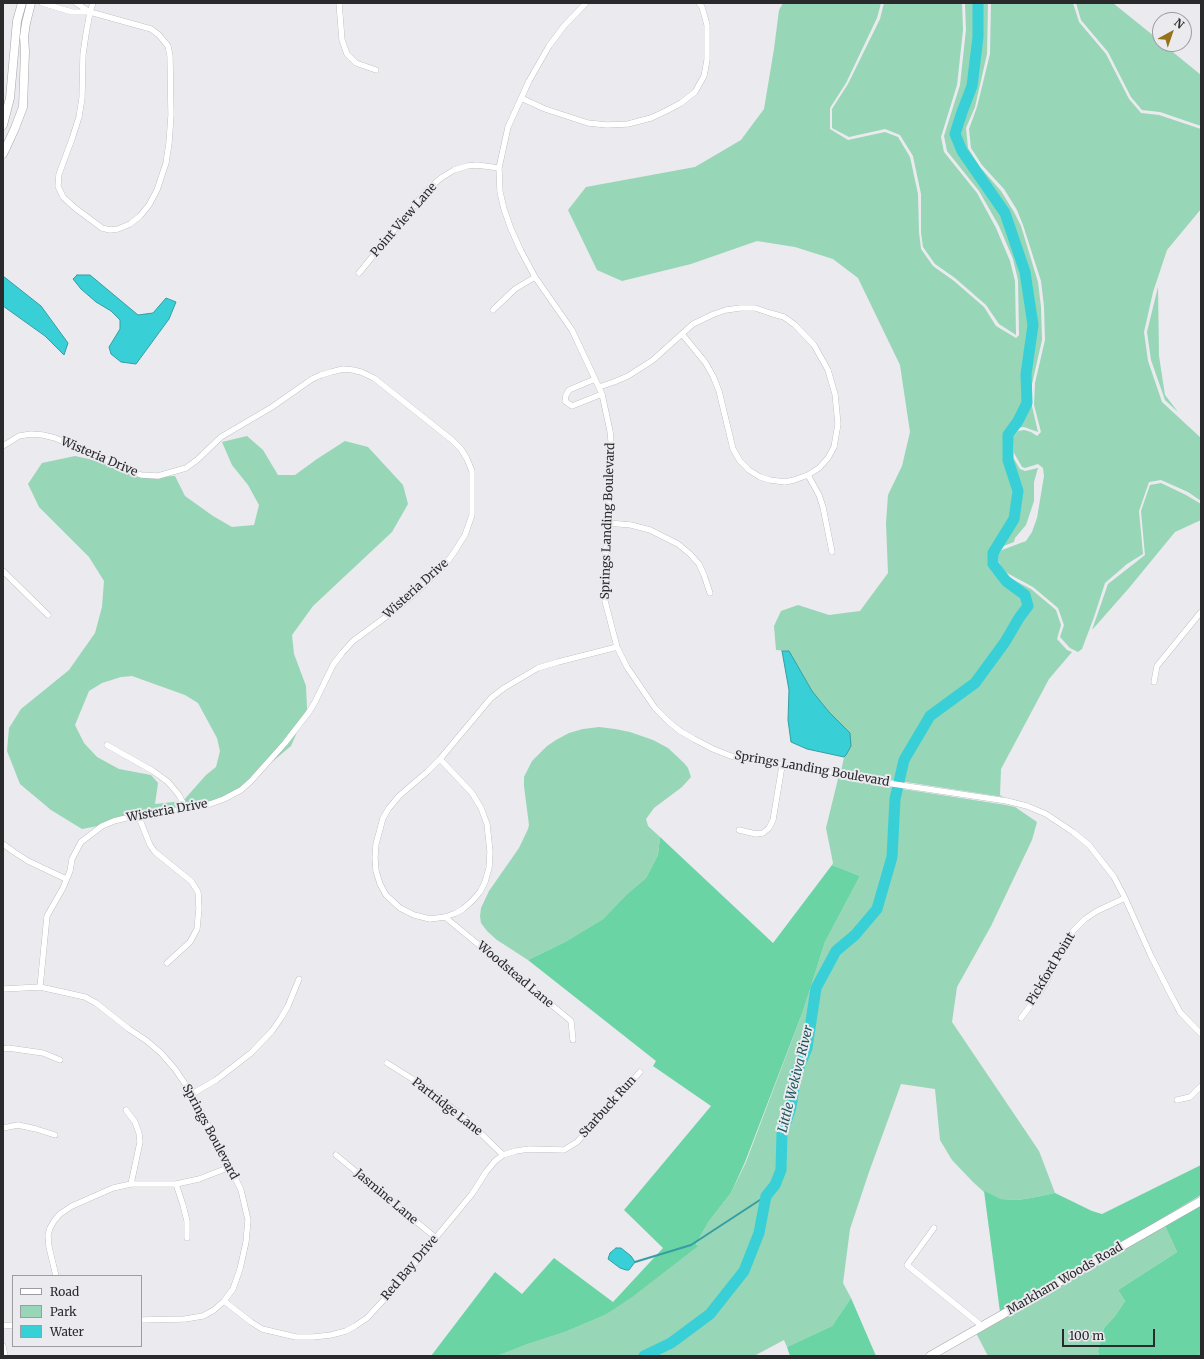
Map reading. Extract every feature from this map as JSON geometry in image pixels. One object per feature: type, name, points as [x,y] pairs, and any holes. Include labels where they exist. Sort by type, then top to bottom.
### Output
[{"type":"main road","points":[[3,125],[10,98],[17,21],[22,3]]},
{"type":"main road","points":[[3,154],[15,128],[22,107],[25,51],[24,37],[31,3]]},
{"type":"main road","name":"Markham Woods Road","points":[[930,1356],[1201,1201]]},
{"type":"street","points":[[42,3],[72,12],[90,12],[151,29],[160,35],[168,46],[170,56],[171,115],[170,143],[166,164],[157,190],[149,205],[140,216],[130,224],[118,229],[110,230],[102,228],[75,208],[63,197],[58,186],[59,174],[79,117],[82,98],[83,54],[90,12],[93,3]]},
{"type":"street","points":[[76,3],[90,12]]},
{"type":"street","points":[[339,3],[342,40],[347,54],[356,63],[376,70]]},
{"type":"street","name":"Springs Landing Boulevard","points":[[586,3],[564,26],[549,46],[529,80],[508,127],[499,168],[500,192],[504,209],[514,235],[535,278],[572,330],[596,378],[598,387],[602,394],[610,431],[612,451],[604,584],[605,601],[617,646],[627,667],[655,708],[669,722],[680,731],[713,749],[731,756],[860,779],[1007,801],[1027,806],[1046,814],[1089,845],[1114,877],[1151,956],[1180,1012],[1201,1034]]},
{"type":"street","points":[[521,98],[545,109],[588,123],[607,125],[628,124],[651,118],[681,103],[695,92],[704,76],[707,60],[707,25],[702,7],[698,3]]},
{"type":"street","name":"Point View Lane","points":[[358,273],[428,190],[442,178],[454,170],[467,166],[477,165],[499,168]]},
{"type":"street","points":[[493,310],[515,289],[535,278]]},
{"type":"street","points":[[598,387],[628,376],[653,360],[693,324],[714,314],[726,310],[755,308],[784,317],[806,335],[814,345],[828,370],[835,394],[838,424],[837,436],[834,448],[819,468],[808,475],[785,482],[760,477],[749,470],[740,461],[733,449],[719,391],[713,376],[705,362],[682,334]]},
{"type":"street","name":"Wisteria Drive","points":[[3,446],[19,436],[31,434],[55,438],[141,475],[158,476],[186,468],[222,437],[272,407],[312,379],[331,372],[353,370],[374,378],[452,440],[461,449],[472,471],[472,515],[465,535],[448,560],[403,604],[353,641],[342,653],[333,665],[309,712],[285,743],[251,781],[241,790],[224,799],[210,804],[186,809],[138,815],[114,821],[102,826],[81,842],[72,860],[70,871],[63,888],[47,916],[40,987]]},
{"type":"street","points":[[596,378],[570,390],[566,395],[565,401],[572,406],[602,394]]},
{"type":"street","points":[[808,475],[819,495],[823,507],[832,552]]},
{"type":"street","points":[[608,523],[650,530],[678,544],[699,564],[710,593]]},
{"type":"street","points":[[3,571],[48,615]]},
{"type":"street","points":[[1154,682],[1157,666],[1201,612]]},
{"type":"street","points":[[440,759],[472,793],[481,808],[486,824],[490,852],[489,868],[480,892],[463,909],[445,917],[430,919],[414,915],[400,908],[386,895],[380,884],[376,871],[376,844],[383,818],[389,808],[399,796],[440,759],[491,698],[504,688],[538,668],[617,646]]},
{"type":"street","points":[[107,745],[153,771],[168,782],[179,795],[186,809]]},
{"type":"street","points":[[739,830],[756,834],[763,833],[769,828],[773,820],[782,766]]},
{"type":"street","points":[[138,815],[150,845],[155,852],[191,881],[198,892],[200,908],[197,929],[190,942],[167,963]]},
{"type":"street","points":[[3,844],[28,861],[66,879]]},
{"type":"street","name":"Pickford Point","points":[[1021,1018],[1046,983],[1064,945],[1073,931],[1085,919],[1097,911],[1125,898]]},
{"type":"street","name":"Woodstead Lane","points":[[445,917],[571,1021],[574,1040]]},
{"type":"street","points":[[192,1094],[216,1080],[251,1053],[281,1018],[288,1006],[299,979]]},
{"type":"street","name":"Springs Boulevard","points":[[3,989],[40,987],[85,997],[96,1003],[147,1041],[161,1053],[175,1069],[192,1094],[241,1190],[248,1220],[246,1242],[240,1269],[233,1289],[224,1301],[214,1310],[203,1316],[185,1319],[142,1320]]},
{"type":"street","points":[[3,1049],[8,1048],[43,1053],[60,1060]]},
{"type":"street","name":"Partridge Lane","points":[[387,1063],[422,1085],[459,1114],[503,1155]]},
{"type":"street","name":"Starbuck Run","points":[[503,1155],[529,1149],[564,1150],[577,1142],[640,1072]]},
{"type":"street","points":[[1177,1100],[1190,1097],[1201,1086]]},
{"type":"street","points":[[126,1110],[135,1122],[139,1133],[140,1142],[131,1184]]},
{"type":"street","points":[[3,1128],[18,1125],[54,1135]]},
{"type":"street","name":"Jasmine Lane","points":[[336,1155],[436,1238]]},
{"type":"street","name":"Red Bay Drive","points":[[224,1301],[262,1329],[277,1333],[296,1337],[313,1337],[332,1335],[346,1331],[363,1321],[375,1310],[472,1194],[495,1161],[503,1155]]},
{"type":"street","points":[[56,1275],[49,1247],[48,1235],[54,1221],[60,1214],[72,1206],[113,1188],[131,1184],[176,1184],[199,1179],[230,1167]]},
{"type":"street","points":[[176,1184],[187,1221],[187,1238]]},
{"type":"street","points":[[934,1228],[907,1265],[982,1326]]},
{"type":"street","points":[[3,1346],[5,1356]]},
{"type":"green space","points":[[783,3],[881,3],[877,18],[846,83],[830,108],[830,129],[848,140],[885,132],[898,137],[910,157],[918,194],[921,249],[933,266],[954,281],[984,307],[996,326],[1016,338],[1019,335],[1018,280],[1013,259],[999,226],[979,191],[947,151],[944,136],[960,85],[966,30],[965,3],[988,3],[987,54],[975,107],[966,128],[968,148],[980,167],[1001,191],[1021,226],[1038,282],[1041,307],[1042,340],[1032,384],[1032,406],[1038,432],[1024,427],[1017,428],[1010,438],[1011,454],[1020,469],[1025,471],[1038,468],[1034,482],[1034,501],[1026,525],[1015,538],[1014,542],[1001,547],[996,553],[996,562],[999,569],[1006,576],[1031,589],[1056,610],[1061,625],[1057,639],[1067,650],[1072,652],[1049,679],[1001,769],[1000,795],[1003,797],[841,772],[844,757],[846,755],[829,712],[812,691],[789,651],[776,650],[774,626],[781,611],[798,605],[829,615],[860,611],[888,573],[886,523],[888,495],[902,466],[910,432],[900,365],[858,278],[833,259],[795,247],[757,241],[691,264],[622,281],[597,270],[568,210],[586,187],[695,167],[741,140],[764,109],[779,10]]},
{"type":"green space","points":[[884,3],[962,3],[963,30],[957,85],[941,137],[944,152],[977,193],[996,228],[1010,261],[1015,281],[1016,335],[999,324],[986,305],[955,278],[935,264],[923,247],[921,232],[921,194],[913,156],[900,135],[885,129],[849,137],[832,128],[832,109],[848,84],[880,19]]},
{"type":"green space","points":[[991,3],[1073,3],[1079,22],[1106,54],[1129,99],[1141,113],[1159,115],[1201,129],[1201,209],[1167,250],[1153,292],[1144,332],[1148,361],[1162,402],[1201,438],[1201,501],[1188,492],[1161,480],[1149,482],[1139,511],[1143,554],[1127,564],[1105,583],[1082,649],[1078,652],[1070,648],[1060,637],[1064,625],[1058,608],[1033,587],[1007,573],[999,562],[998,554],[1002,550],[1026,541],[1032,532],[1037,518],[1044,476],[1043,468],[1038,464],[1025,468],[1022,467],[1014,453],[1013,438],[1018,431],[1024,430],[1037,436],[1041,432],[1034,405],[1035,383],[1045,340],[1044,306],[1041,281],[1023,225],[1017,210],[1004,189],[982,165],[971,148],[969,129],[977,107],[990,54]]},
{"type":"green space","points":[[1076,3],[1113,3],[1152,35],[1152,52],[1173,52],[1201,75],[1201,126],[1160,112],[1142,110],[1131,97],[1108,52],[1081,20]]},
{"type":"green space","points":[[1158,287],[1159,356],[1165,395],[1178,412],[1165,400],[1151,360],[1147,332]]},
{"type":"green space","points":[[247,436],[263,450],[278,475],[295,475],[345,441],[368,447],[403,485],[408,504],[392,532],[313,606],[292,635],[294,654],[306,686],[307,709],[291,746],[241,788],[220,803],[82,829],[51,810],[20,784],[7,751],[9,728],[21,709],[69,670],[95,633],[102,607],[104,581],[89,557],[39,507],[28,484],[42,463],[75,456],[112,464],[151,477],[175,476],[185,496],[213,516],[232,527],[254,525],[259,505],[248,485],[232,465],[222,442]],"holes":[[[132,676],[185,695],[198,703],[217,738],[220,751],[216,767],[206,775],[183,801],[155,804],[158,783],[151,775],[119,769],[97,757],[84,743],[75,725],[89,691],[102,683],[121,677]]]},
{"type":"green space","points":[[1161,483],[1201,504],[1201,520],[1175,532],[1092,630],[1108,584],[1145,555],[1141,511],[1150,485]]},
{"type":"green space","points":[[599,727],[630,732],[653,740],[668,748],[688,768],[691,777],[682,787],[654,808],[646,819],[648,826],[660,837],[658,855],[646,878],[627,894],[603,919],[565,942],[528,960],[497,940],[487,931],[481,923],[481,908],[489,891],[519,848],[528,829],[529,825],[524,777],[532,761],[547,746],[569,733]]},
{"type":"green space","points":[[838,779],[1006,805],[1015,807],[1037,822],[1032,840],[991,926],[957,987],[952,1022],[1039,1151],[1055,1193],[1017,1200],[1001,1199],[984,1192],[952,1160],[940,1140],[935,1089],[901,1084],[850,1229],[843,1283],[851,1298],[832,1326],[787,1347],[784,1340],[754,1356],[497,1356],[565,1332],[605,1315],[698,1245],[696,1244],[709,1221],[731,1193],[746,1162],[803,1011],[825,942],[860,876],[832,865],[833,863],[826,828]]},
{"type":"green space","points":[[660,837],[773,943],[832,865],[860,876],[825,942],[803,1011],[745,1162],[731,1193],[709,1221],[696,1244],[698,1246],[632,1297],[605,1315],[565,1332],[497,1356],[431,1356],[495,1272],[522,1294],[554,1258],[613,1302],[663,1248],[624,1210],[711,1106],[653,1066],[656,1061],[528,960],[565,942],[603,919],[627,894],[646,878],[658,855]]},
{"type":"green space","points":[[1201,1165],[1201,1195],[1099,1256],[1000,1312],[984,1191],[1001,1199],[1017,1200],[1055,1193],[1092,1211],[1102,1214]]},
{"type":"green space","points":[[1201,1205],[1201,1354],[1197,1356],[1099,1356],[1098,1351],[1104,1328],[1115,1316],[1125,1301],[1118,1290],[1177,1252],[1165,1226]]},
{"type":"green space","points":[[1165,1226],[1177,1252],[1118,1290],[1125,1301],[1115,1316],[1104,1328],[1098,1351],[1099,1356],[988,1356],[976,1333],[983,1331],[984,1328]]},
{"type":"green space","points":[[851,1298],[876,1356],[790,1356],[787,1347],[832,1326]]},
{"type":"water","points":[[77,275],[90,275],[138,315],[153,313],[166,298],[176,302],[169,319],[136,364],[121,362],[111,354],[109,347],[120,329],[120,320],[111,311],[96,302],[81,289],[73,279]]},
{"type":"water","points":[[3,276],[41,306],[68,343],[64,355],[45,336],[3,306]]},
{"type":"water","points":[[782,651],[789,651],[812,691],[829,712],[850,733],[851,746],[844,757],[807,749],[791,742],[788,720],[789,690]]},
{"type":"water","points":[[616,1248],[621,1248],[631,1256],[635,1262],[629,1270],[620,1268],[608,1259],[610,1253]]},
{"type":"waterway","name":"Little Wekiva River","points":[[644,1356],[671,1343],[710,1314],[744,1271],[759,1233],[766,1196],[775,1185],[781,1170],[782,1134],[791,1107],[796,1074],[807,1048],[816,988],[836,951],[855,935],[877,909],[892,857],[895,799],[904,760],[930,716],[975,683],[1005,642],[1028,606],[1025,595],[1006,581],[993,564],[993,553],[1014,519],[1018,491],[1008,460],[1008,435],[1018,421],[1027,403],[1026,374],[1033,325],[1025,272],[1005,213],[962,151],[955,134],[972,86],[978,37],[978,3]]},
{"type":"waterway","points":[[635,1262],[691,1245],[766,1196]]}]
